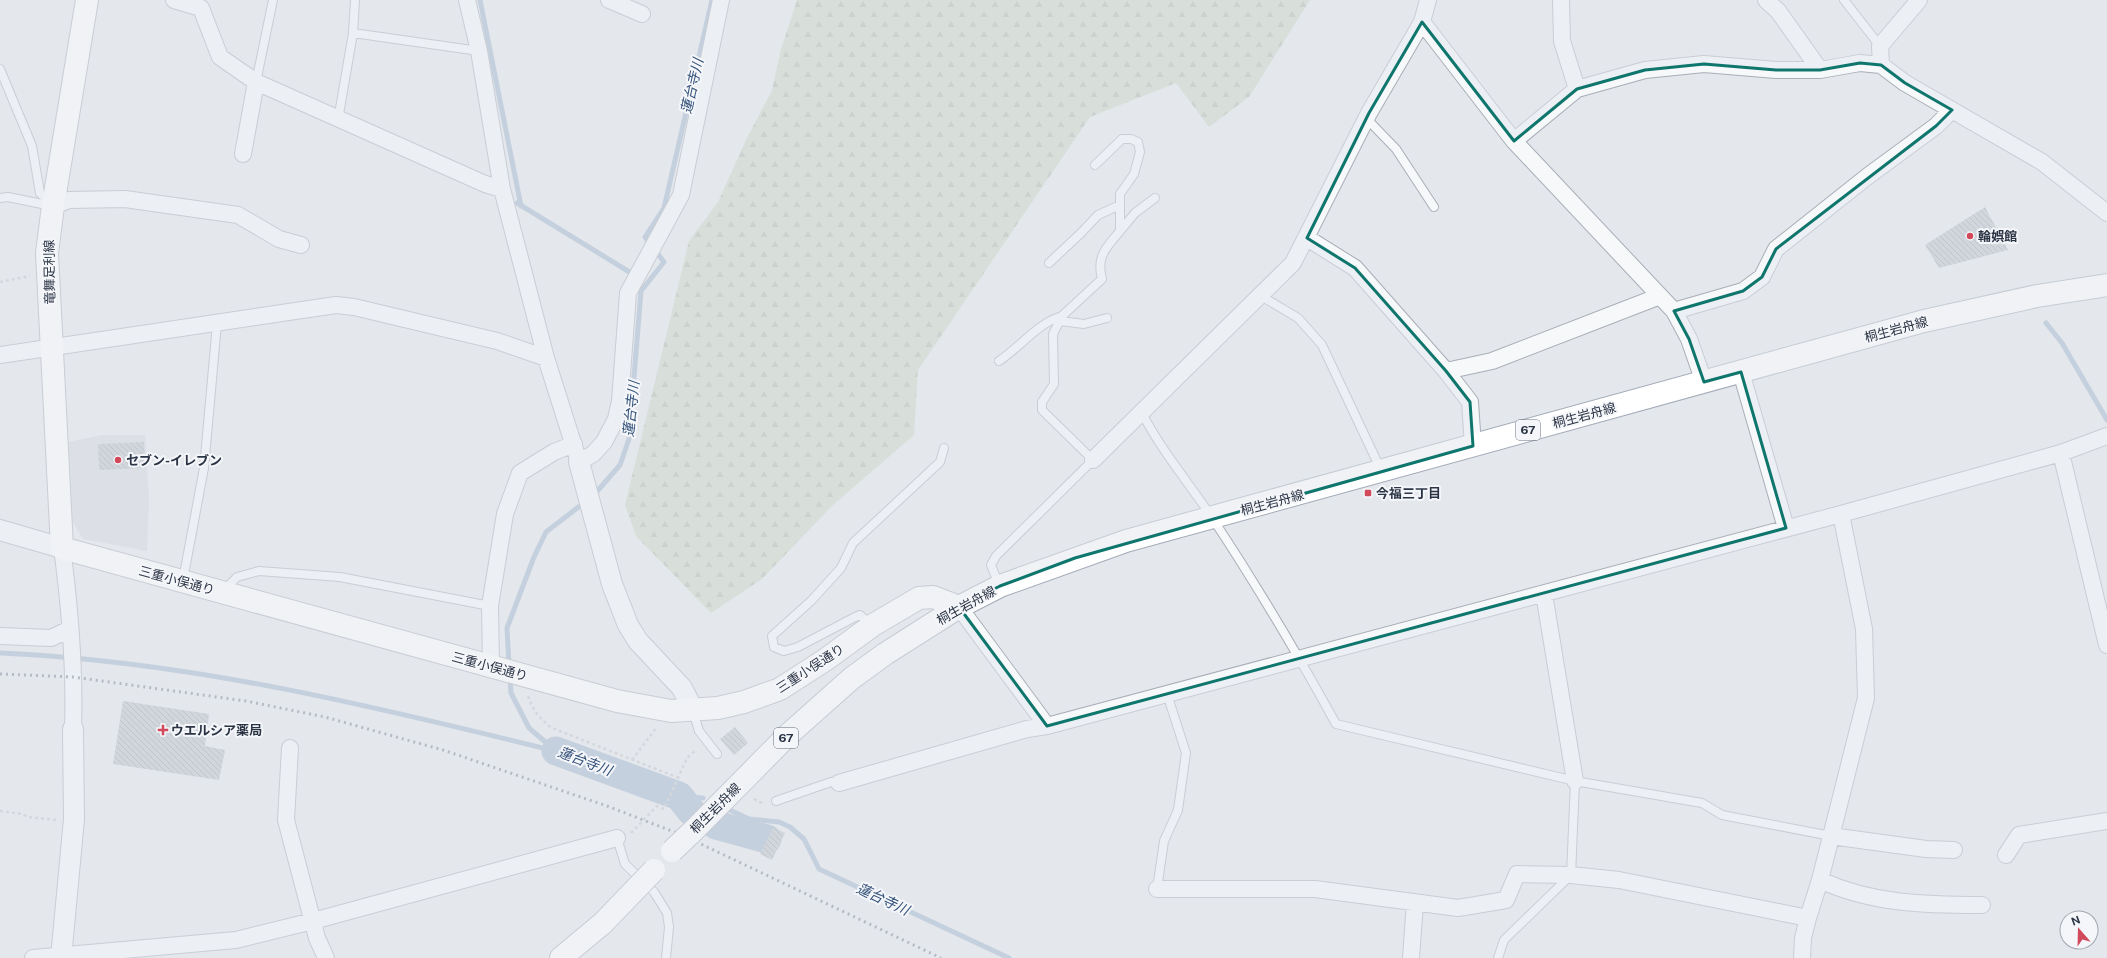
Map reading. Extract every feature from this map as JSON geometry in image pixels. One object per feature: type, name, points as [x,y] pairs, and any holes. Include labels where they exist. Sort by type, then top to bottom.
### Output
[{"type":"main road","name":"竜舞足利線","points":[[62,548],[48,273],[48,245],[52,206],[87,0]]},
{"type":"main road","name":"桐生岩舟線","points":[[561,958],[603,923],[672,851],[789,734],[834,694],[885,654],[959,607],[1000,586],[1126,541],[1916,323],[1984,307],[2107,285]]},
{"type":"main road","name":"三重小俣通り","points":[[62,548],[183,583],[225,592],[328,622],[495,667],[525,684],[671,711],[718,708],[744,702],[780,688],[825,660],[873,625],[908,603],[927,596],[949,602],[959,607]]},
{"type":"street","points":[[174,0],[201,8],[220,56],[256,82],[338,120],[485,184],[502,189]]},
{"type":"street","points":[[467,0],[479,51],[502,189],[546,358],[576,453],[612,584],[628,625],[638,641],[682,688],[693,710]]},
{"type":"street","points":[[609,0],[642,14]]},
{"type":"street","points":[[495,667],[490,606],[505,514],[520,473],[554,452],[593,454],[604,442],[616,419],[620,401],[628,294],[681,195],[721,0]]},
{"type":"street","points":[[1093,460],[1293,263],[1367,119],[1422,22],[1428,0]]},
{"type":"street","points":[[1561,0],[1562,41],[1577,89]]},
{"type":"street","points":[[1766,0],[1778,11],[1820,70]]},
{"type":"street","points":[[1881,65],[1880,46],[1919,0]]},
{"type":"street","points":[[1422,22],[1514,142],[1674,311],[1689,339],[1704,382]]},
{"type":"street","points":[[1514,142],[1577,89],[1645,70],[1704,64],[1776,70],[1820,70],[1860,64],[1881,65],[1905,83],[2042,162],[2107,214]]},
{"type":"street","points":[[244,154],[256,82]]},
{"type":"street","points":[[1674,311],[1743,290],[1762,277],[1776,249],[1868,176],[1936,126],[1952,110]]},
{"type":"street","points":[[52,206],[70,200],[125,200],[238,215],[280,239],[301,245]]},
{"type":"street","points":[[1306,238],[1355,268],[1446,371],[1470,402],[1473,446]]},
{"type":"street","points":[[1446,371],[1492,361],[1660,296]]},
{"type":"street","points":[[0,355],[52,346],[216,324],[336,305],[354,307],[496,341],[546,358]]},
{"type":"street","points":[[1741,372],[1786,528]]},
{"type":"street","points":[[839,783],[1027,729],[1047,726],[1841,514],[2061,453],[2107,436]]},
{"type":"street","points":[[2061,453],[2107,645]]},
{"type":"street","points":[[1802,958],[1803,938],[1820,880],[1866,698],[1864,629],[1841,514]]},
{"type":"street","name":"三重小俣通り","points":[[0,530],[62,548]]},
{"type":"street","points":[[61,957],[74,819],[75,761],[73,729],[74,695],[70,629],[62,548]]},
{"type":"street","points":[[1544,594],[1575,781]]},
{"type":"street","points":[[959,607],[1047,726]]},
{"type":"street","points":[[0,636],[51,638],[70,629]]},
{"type":"street","points":[[290,748],[286,820],[317,938],[326,958]]},
{"type":"street","points":[[2006,855],[2019,835],[2107,821]]},
{"type":"street","points":[[1831,836],[1926,849],[1954,850]]},
{"type":"street","points":[[33,958],[61,957],[236,940],[313,921],[617,838]]},
{"type":"street","points":[[1157,889],[1315,889],[1458,908],[1506,900],[1517,874],[1571,875],[1619,880],[1808,918]]},
{"type":"street","points":[[1820,880],[1865,897],[1891,902],[1930,905],[1982,905]]},
{"type":"street","points":[[1411,958],[1415,902]]},
{"type":"lane","points":[[256,82],[273,0]]},
{"type":"lane","points":[[338,120],[353,33],[355,0]]},
{"type":"lane","points":[[1844,0],[1880,46]]},
{"type":"lane","points":[[353,33],[479,51]]},
{"type":"lane","points":[[0,69],[3,81],[32,146],[40,193],[52,206]]},
{"type":"lane","points":[[1367,119],[1396,149],[1434,207]]},
{"type":"lane","points":[[1095,165],[1122,139],[1131,139],[1138,142],[1140,152],[1134,174],[1120,194],[1120,231]]},
{"type":"lane","points":[[0,198],[8,197],[52,206]]},
{"type":"lane","points":[[1000,586],[991,565],[996,556],[1093,460],[1042,410],[1042,402],[1054,384],[1054,334],[1061,318],[1102,279],[1099,268],[1102,254],[1135,213],[1155,198]]},
{"type":"lane","points":[[1049,263],[1082,233],[1098,215],[1120,205]]},
{"type":"lane","points":[[1261,296],[1298,318],[1322,345],[1382,471]]},
{"type":"lane","points":[[999,361],[1017,348],[1049,320],[1061,318],[1084,324],[1107,318]]},
{"type":"lane","points":[[183,583],[204,468],[216,324]]},
{"type":"lane","points":[[1142,413],[1153,434],[1212,518],[1300,658],[1336,724],[1575,781],[1702,804],[1722,815],[1831,836]]},
{"type":"lane","points":[[873,625],[860,615],[798,647],[784,651],[774,648],[772,636],[811,601],[841,568],[853,542],[940,462],[944,448]]},
{"type":"lane","points":[[225,592],[237,577],[259,571],[340,577],[490,606]]},
{"type":"lane","points":[[1157,889],[1164,841],[1178,810],[1186,753],[1167,694]]},
{"type":"lane","points":[[693,710],[699,731],[717,754]]},
{"type":"lane","points":[[1498,958],[1504,940],[1571,875],[1575,781]]},
{"type":"lane","points":[[776,801],[831,782],[839,783]]},
{"type":"lane","points":[[617,838],[625,864],[654,892],[668,913],[669,927],[666,958]]},
{"type":"path","points":[[0,282],[48,273]]},
{"type":"path","points":[[525,684],[532,708],[540,719],[552,728],[678,779]]},
{"type":"path","points":[[632,760],[660,722]]},
{"type":"path","points":[[617,838],[634,832],[657,806],[664,809],[687,758],[695,751]]},
{"type":"path","points":[[0,812],[58,820],[74,819]]},
{"type":"highlighted area","points":[[1422,22],[1514,141],[1577,89],[1645,70],[1704,64],[1776,70],[1820,70],[1860,63],[1881,65],[1905,83],[1952,110],[1936,126],[1776,249],[1762,277],[1743,291],[1674,311],[1689,339],[1704,382],[1741,372],[1786,528],[1047,726],[959,607],[1000,586],[1075,558],[1473,446],[1470,402],[1446,371],[1355,268],[1307,238],[1369,113]]},
{"type":"shaded area","points":[[102,435],[145,435],[149,498],[147,551],[83,539],[72,520],[69,442]]},
{"type":"green space","points":[[797,0],[1310,0],[1249,97],[1209,127],[1176,83],[1090,117],[918,370],[914,435],[832,506],[762,579],[711,613],[636,536],[625,505],[689,241],[718,202],[746,140],[772,90],[781,49]]},
{"type":"building","name":"輪娯館","points":[[1985,207],[2008,250],[1939,268],[1925,245]]},
{"type":"building","points":[[144,442],[145,468],[99,470],[98,444]]},
{"type":"building","name":"ウエルシア薬局","points":[[123,701],[209,714],[205,746],[225,750],[219,780],[113,764]]},
{"type":"building","points":[[735,727],[748,743],[734,755],[720,739]]},
{"type":"building","points":[[773,827],[785,833],[772,860],[760,854]]},
{"type":"waterway","points":[[480,0],[521,206]]},
{"type":"waterway","name":"蓮台寺川","points":[[593,496],[620,465],[629,439],[641,291],[664,262],[645,237],[664,208],[712,0]]},
{"type":"waterway","points":[[517,203],[636,276]]},
{"type":"waterway","points":[[2046,323],[2062,343],[2107,420]]},
{"type":"waterway","name":"蓮台寺川","points":[[509,665],[507,628],[534,557],[546,532],[585,502]]},
{"type":"waterway","points":[[0,653],[140,665],[280,688],[349,702],[555,751]]},
{"type":"waterway","name":"蓮台寺川","points":[[510,677],[511,693],[529,728],[556,751]]},
{"type":"waterway","name":"蓮台寺川","points":[[556,751],[679,796],[691,811]]},
{"type":"waterway","name":"蓮台寺川","points":[[679,796],[703,798]]},
{"type":"waterway","name":"蓮台寺川","points":[[730,810],[749,819],[779,822],[790,827],[804,839],[819,869],[1009,958]]},
{"type":"waterway","name":"蓮台寺川","points":[[716,825],[767,839]]},
{"type":"railway","points":[[0,674],[73,677],[246,701],[325,717],[443,750],[607,806],[682,835],[941,958]]},
{"type":"place","name":"輪娯館","points":[[1970,236]]},
{"type":"place","name":"セブン-イレブン","points":[[118,460]]},
{"type":"place","name":"今福三丁目","points":[[1368,493]]},
{"type":"place","name":"ウエルシア薬局","points":[[163,730]]}]
